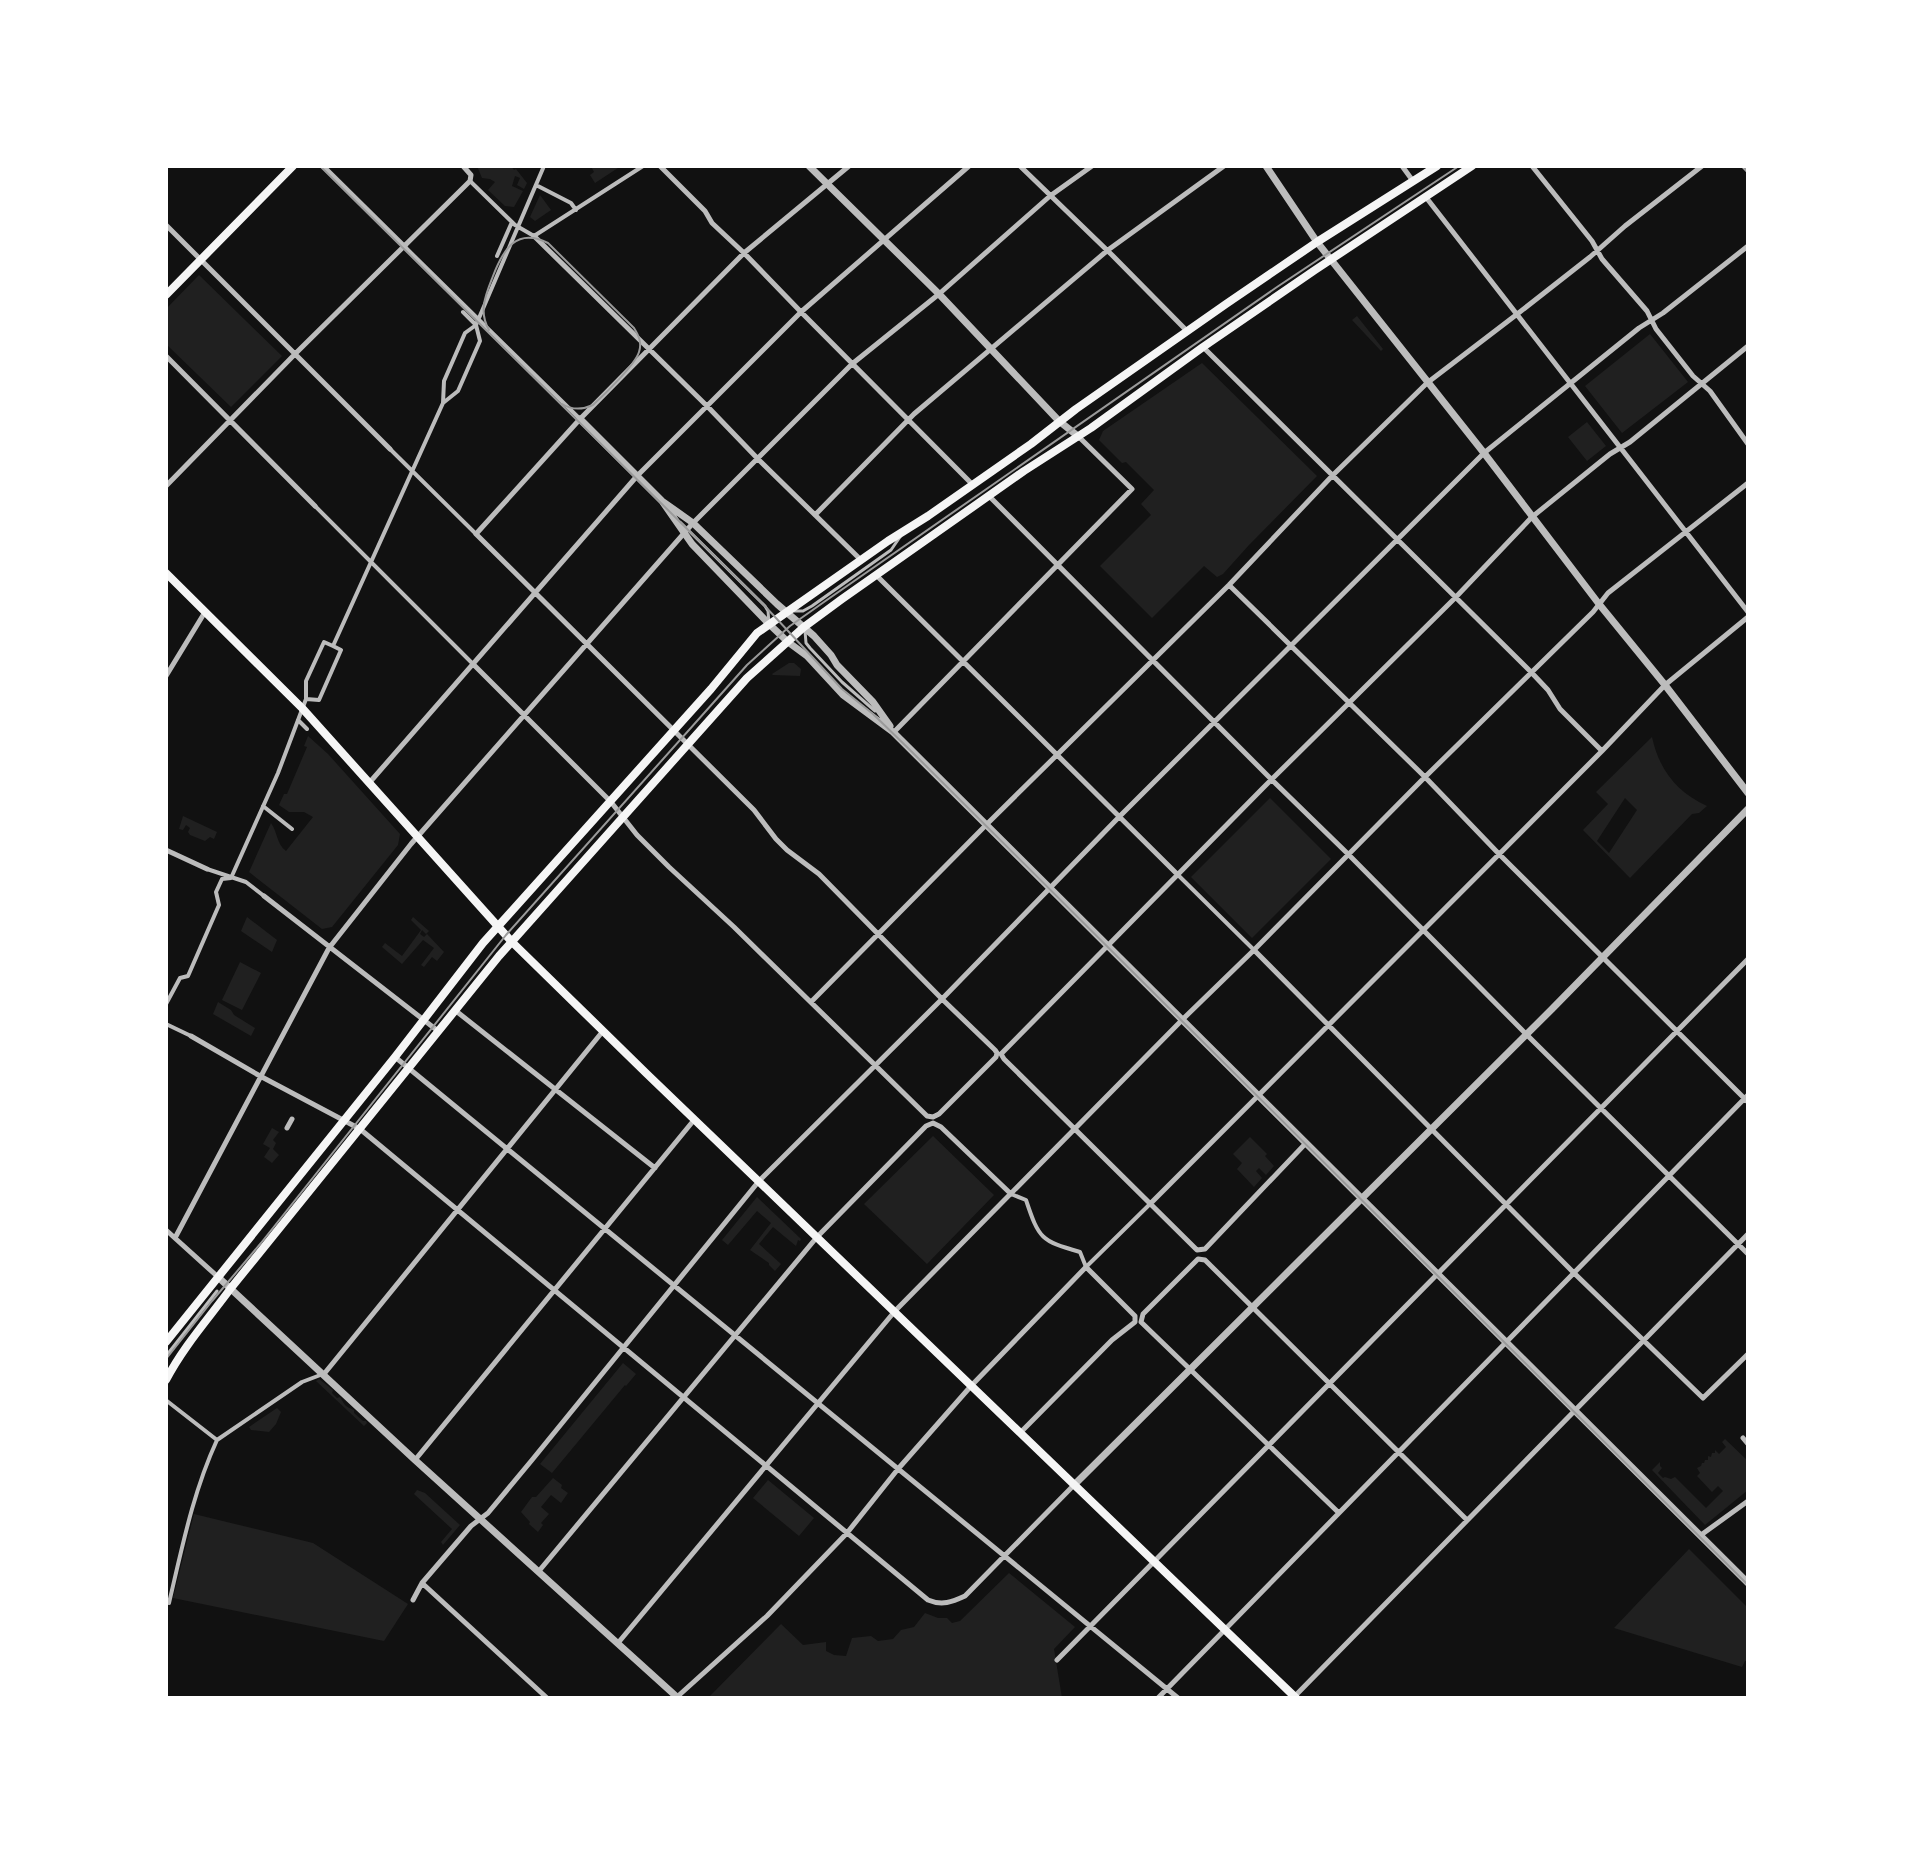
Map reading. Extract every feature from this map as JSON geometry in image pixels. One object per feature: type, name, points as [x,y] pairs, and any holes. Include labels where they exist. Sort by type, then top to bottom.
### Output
[{"type":"main road","points":[[166,295],[293,166]]},
{"type":"main road","points":[[166,1342],[461,970],[757,633],[1317,242],[1437,166]]},
{"type":"main road","points":[[166,1380],[178,1358],[231,1288],[455,1010],[744,681],[804,627],[876,575],[1079,437],[1331,259],[1472,166]]},
{"type":"main road","points":[[166,573],[304,704],[369,783],[512,942],[1294,1698]]},
{"type":"street","points":[[323,166],[688,529],[817,639],[848,678],[873,702],[894,732]]},
{"type":"street","points":[[166,486],[470,181],[471,175],[463,166]]},
{"type":"street","points":[[333,646],[443,403],[444,381],[465,333],[477,322],[544,166]]},
{"type":"street","points":[[534,236],[643,166]]},
{"type":"street","points":[[660,166],[705,211],[712,223],[973,485]]},
{"type":"street","points":[[809,166],[939,294],[1059,421],[1132,489],[894,732]]},
{"type":"street","points":[[476,534],[580,419],[744,253],[849,166]]},
{"type":"street","points":[[369,783],[637,476],[801,312],[969,166]]},
{"type":"street","points":[[1020,166],[1108,250],[1187,332]]},
{"type":"street","points":[[175,1238],[329,948],[419,837],[688,529],[852,364],[939,294],[1050,196],[1092,166]]},
{"type":"street","points":[[815,515],[908,418],[1108,250],[1224,166]]},
{"type":"street","points":[[1266,166],[1317,242],[1748,793]]},
{"type":"street","points":[[1402,166],[1413,181]]},
{"type":"street","points":[[1532,166],[1592,241],[1602,259],[1647,311],[1656,329],[1693,376],[1710,391],[1748,444]]},
{"type":"street","points":[[811,1002],[1427,383],[1702,166]]},
{"type":"street","points":[[470,181],[512,222],[534,236],[861,560]]},
{"type":"street","points":[[536,185],[571,203],[576,210]]},
{"type":"street","points":[[166,1231],[678,1698],[767,1616],[847,1533],[971,1386],[1086,1267],[1665,685],[1748,614],[1425,196]]},
{"type":"street","points":[[497,256],[512,222]]},
{"type":"street","points":[[166,225],[688,743],[754,810],[787,850],[819,874],[1467,1520]]},
{"type":"street","points":[[413,1600],[422,1583],[471,1526],[481,1520],[759,1181],[1484,453],[1639,328],[1748,246]]},
{"type":"street","points":[[443,403],[458,391],[480,341],[477,322],[463,312]]},
{"type":"street","points":[[166,356],[611,802],[670,868],[927,1116],[933,1117],[1350,704],[1532,517],[1748,346]]},
{"type":"street","points":[[1203,347],[1531,672],[1560,709],[1602,751]]},
{"type":"street","points":[[618,1643],[895,1311],[1608,593],[1748,483]]},
{"type":"street","points":[[989,496],[1748,1254]]},
{"type":"street","points":[[662,501],[688,529],[701,554],[769,624],[807,656],[843,695],[894,732],[1748,1583]]},
{"type":"street","points":[[876,575],[1703,1398],[1748,1354]]},
{"type":"street","points":[[1158,1698],[1747,1099],[1676,1032],[1425,777],[1229,585]]},
{"type":"street","points":[[166,676],[205,612]]},
{"type":"street","points":[[231,878],[298,720],[304,704],[306,681],[324,642],[341,650],[319,700],[304,704]]},
{"type":"street","points":[[298,720],[307,729]]},
{"type":"street","points":[[263,806],[292,829]]},
{"type":"street","points":[[166,1024],[360,1129],[928,1600],[951,1603],[965,1596],[1748,809]]},
{"type":"street","points":[[166,850],[207,869],[246,882],[438,1031]]},
{"type":"street","points":[[166,1004],[180,978],[188,976],[219,905],[216,892],[222,879],[231,878]]},
{"type":"street","points":[[1057,1660],[1748,959]]},
{"type":"street","points":[[455,1010],[655,1168]]},
{"type":"street","points":[[169,1603],[192,1507],[204,1467],[217,1440],[302,1382],[324,1374],[603,1031]]},
{"type":"street","points":[[395,1057],[1178,1698]]},
{"type":"street","points":[[298,1107],[303,1099]]},
{"type":"street","points":[[287,1128],[292,1119]]},
{"type":"street","points":[[415,1460],[694,1120]]},
{"type":"street","points":[[539,1571],[817,1237],[930,1124],[941,1127],[1011,1194],[1026,1200],[1036,1230],[1050,1244],[1080,1252],[1086,1267],[1138,1320],[1339,1513]]},
{"type":"street","points":[[1020,1433],[1112,1340],[1138,1320],[1306,1143]]},
{"type":"street","points":[[1294,1698],[1748,1234]]},
{"type":"street","points":[[167,1401],[217,1440]]},
{"type":"street","points":[[1701,1535],[1748,1501]]},
{"type":"street","points":[[422,1583],[547,1698]]},
{"type":"lane","points":[[786,612],[803,611],[812,606],[891,550],[902,532]]},
{"type":"lane","points":[[166,1356],[217,1291],[218,1277]]},
{"type":"lane","points":[[217,1291],[231,1288]]},
{"type":"shaded area","points":[[477,166],[511,166],[516,169],[527,183],[524,189],[517,185],[520,178],[515,176],[512,186],[523,191],[514,207],[505,206],[488,190],[495,182],[482,178]]},
{"type":"shaded area","points":[[591,166],[621,166],[595,183],[590,175],[594,172]]},
{"type":"shaded area","points":[[540,195],[551,210],[535,221],[530,217]]},
{"type":"shaded area","points":[[199,275],[282,356],[231,407],[166,344],[166,309]]},
{"type":"shaded area","points":[[1357,316],[1383,349],[1381,351],[1352,320]]},
{"type":"shaded area","points":[[1650,334],[1688,382],[1622,433],[1585,386]]},
{"type":"shaded area","points":[[1202,363],[1317,476],[1223,574],[1217,577],[1204,566],[1152,618],[1100,566],[1151,515],[1141,504],[1154,490],[1099,440],[1103,431]]},
{"type":"shaded area","points":[[1587,422],[1606,446],[1587,461],[1568,437]]},
{"type":"shaded area","points":[[789,663],[801,669],[800,676],[772,674]]},
{"type":"shaded area","points":[[308,736],[400,834],[398,845],[332,927],[322,929],[249,872],[271,823],[280,845],[286,851],[313,817],[304,812],[289,812],[279,805],[284,794],[287,794],[307,747],[304,746]]},
{"type":"shaded area","points":[[1652,737],[1659,759],[1670,778],[1686,794],[1707,806],[1699,813],[1692,814],[1630,878],[1583,830],[1608,804],[1596,792]],"holes":[[[1625,798],[1637,810],[1609,853],[1597,841]]]},
{"type":"shaded area","points":[[1270,798],[1331,859],[1252,938],[1191,877]]},
{"type":"shaded area","points":[[183,816],[217,832],[214,839],[210,837],[205,841],[190,835],[190,828],[186,825],[183,830],[179,829]]},
{"type":"shaded area","points":[[247,917],[277,940],[272,952],[241,931]]},
{"type":"shaded area","points":[[413,917],[429,931],[426,934],[422,930],[420,934],[424,937],[427,934],[444,952],[437,961],[432,957],[424,967],[421,965],[434,948],[423,940],[402,964],[382,947],[385,943],[402,956],[421,930],[411,920]]},
{"type":"shaded area","points":[[240,962],[261,973],[242,1010],[222,1000]]},
{"type":"shaded area","points":[[218,1002],[255,1028],[251,1036],[213,1014]]},
{"type":"shaded area","points":[[272,1128],[279,1132],[273,1140],[276,1143],[273,1149],[279,1155],[272,1163],[264,1157],[270,1148],[263,1144]]},
{"type":"shaded area","points":[[933,1136],[994,1195],[927,1264],[864,1204]]},
{"type":"shaded area","points":[[1250,1137],[1274,1166],[1266,1175],[1259,1168],[1256,1171],[1262,1178],[1254,1187],[1237,1169],[1242,1163],[1233,1154]]},
{"type":"shaded area","points":[[757,1197],[801,1239],[796,1246],[773,1227],[759,1244],[781,1264],[775,1271],[750,1250],[771,1223],[757,1211],[728,1245],[722,1240]]},
{"type":"shaded area","points":[[623,1363],[636,1374],[552,1473],[540,1464]]},
{"type":"shaded area","points":[[319,1379],[367,1423],[364,1426],[316,1381]]},
{"type":"shaded area","points":[[277,1408],[281,1412],[269,1432],[251,1430],[249,1427]]},
{"type":"shaded area","points":[[1725,1439],[1748,1461],[1748,1490],[1705,1525],[1652,1470],[1660,1462],[1662,1468],[1658,1473],[1663,1478],[1675,1477],[1706,1508],[1723,1491],[1718,1486],[1712,1492],[1697,1476],[1700,1473],[1697,1468],[1715,1450],[1719,1454],[1726,1447],[1722,1442]]},
{"type":"shaded area","points":[[553,1478],[568,1493],[561,1503],[551,1495],[541,1507],[549,1514],[538,1532],[521,1512]]},
{"type":"shaded area","points":[[768,1480],[814,1518],[799,1536],[753,1498]]},
{"type":"shaded area","points":[[417,1490],[425,1493],[460,1525],[443,1545],[441,1542],[452,1529],[414,1494]]},
{"type":"shaded area","points":[[194,1514],[313,1543],[408,1604],[384,1641],[173,1598]]},
{"type":"shaded area","points":[[1689,1549],[1748,1608],[1748,1661],[1742,1667],[1614,1628]]},
{"type":"shaded area","points":[[1009,1573],[1075,1627],[1054,1649],[1062,1698],[708,1698],[781,1624],[803,1645],[826,1642],[826,1651],[846,1656],[852,1638],[871,1636],[878,1641],[893,1639],[901,1630],[914,1627],[925,1613],[947,1618],[952,1623],[960,1621]]},
{"type":"tram line","points":[[320,166],[762,603],[842,689],[910,750],[1748,1585]]},
{"type":"tram line","points":[[166,1359],[506,935],[747,665],[790,626],[824,602],[1277,287],[1459,166]]},
{"type":"tram line","points":[[1743,166],[1748,173]]},
{"type":"tram line","points":[[489,330],[484,303],[506,250],[527,238],[548,243],[634,328],[640,343],[632,364],[593,405],[577,409],[562,404]]}]
